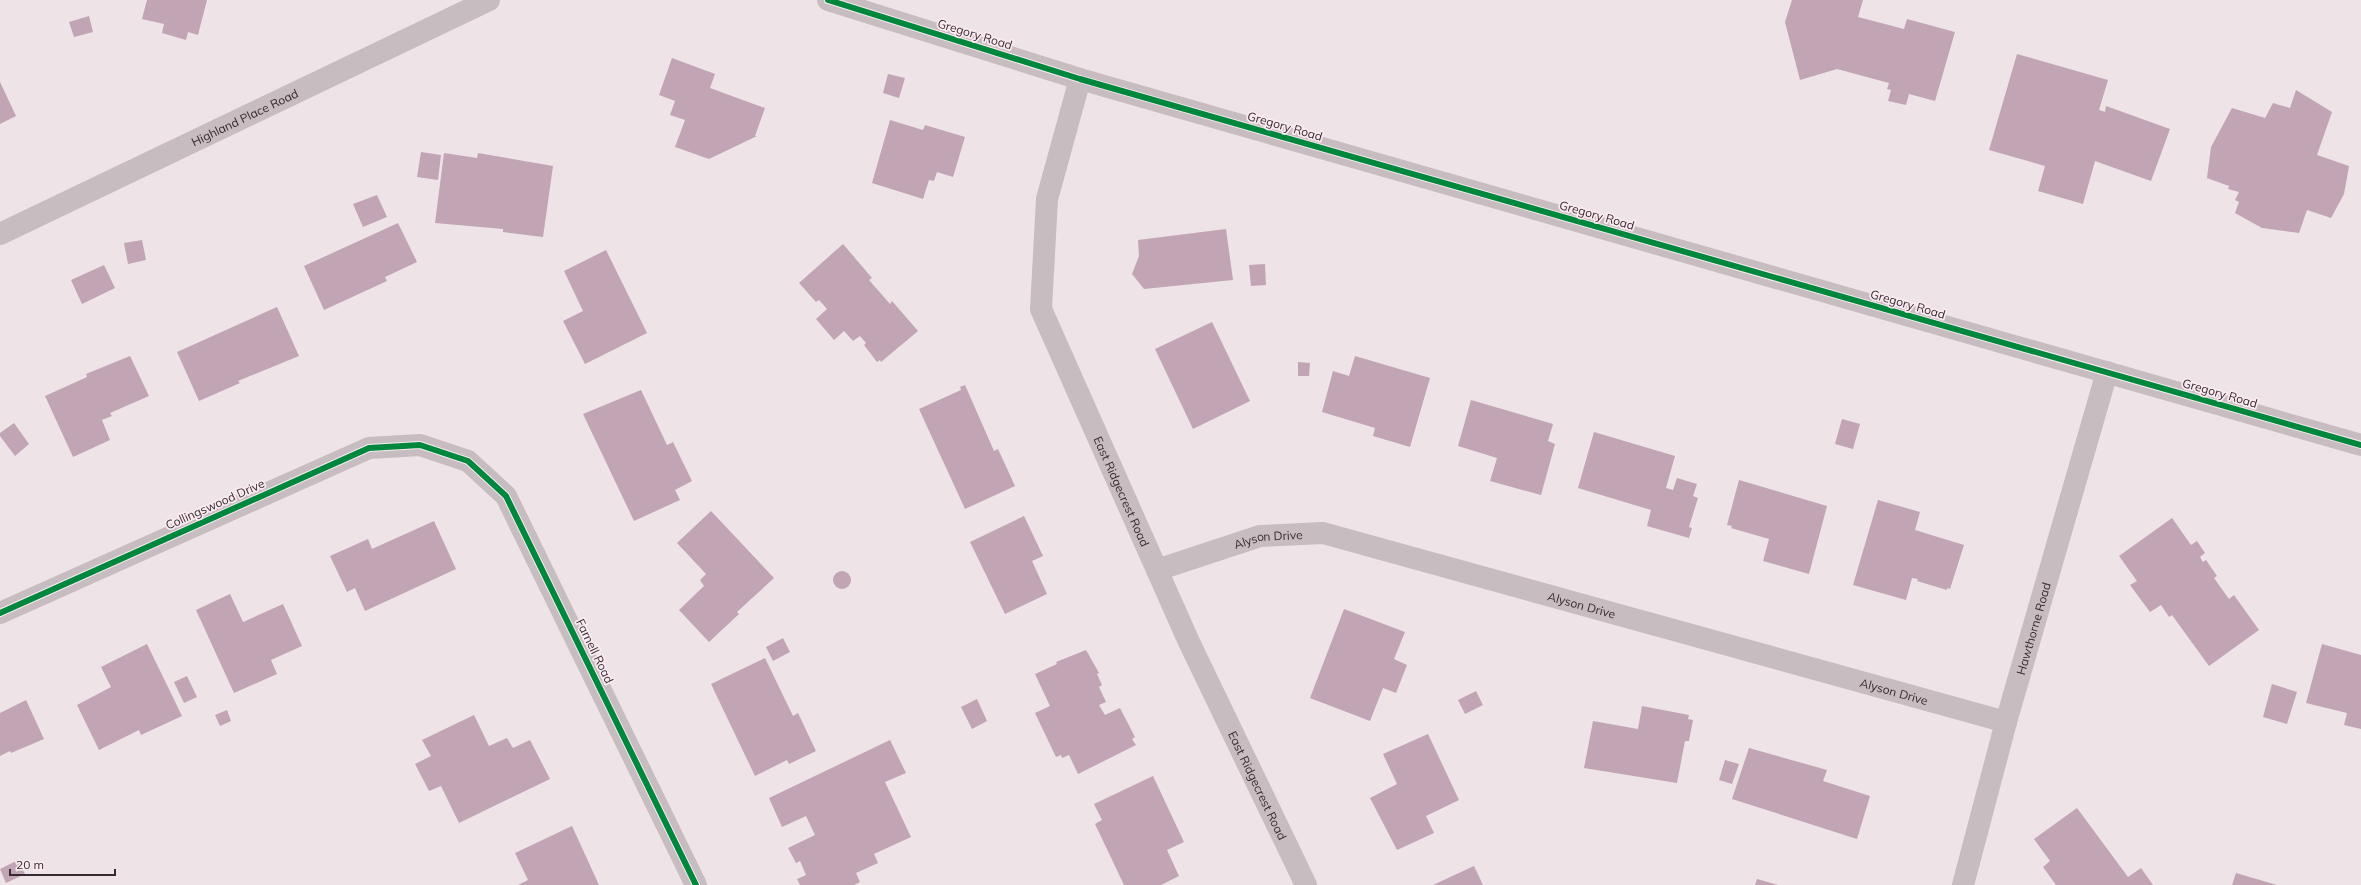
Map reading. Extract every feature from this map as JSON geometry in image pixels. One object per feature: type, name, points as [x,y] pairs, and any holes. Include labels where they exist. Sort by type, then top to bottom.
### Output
[{"type":"street","name":"Highland Place Road","points":[[0,234],[489,0]]},
{"type":"street","name":"Gregory Road","points":[[828,0],[1080,79],[2361,445]]},
{"type":"street","name":"East Ridgecrest Road","points":[[1080,79],[1047,199],[1041,309],[1193,649],[1306,885]]},
{"type":"street","name":"Hawthorne Road","points":[[1962,885],[2006,722],[2107,372]]},
{"type":"street","name":"Collingswood Drive","points":[[0,613],[368,448],[420,444],[445,453]]},
{"type":"street","name":"Farnell Road","points":[[445,453],[468,461],[506,496],[696,885]]},
{"type":"street","name":"Alyson Drive","points":[[1157,570],[1260,536],[1323,533],[2006,722]]},
{"type":"building","points":[[147,0],[207,0],[198,35],[188,32],[186,40],[162,33],[164,24],[142,19]]},
{"type":"building","points":[[1792,0],[1863,0],[1858,17],[1904,29],[1907,19],[1955,32],[1935,101],[1909,94],[1906,105],[1888,101],[1891,90],[1887,89],[1889,83],[1837,69],[1800,80],[1785,22]]},
{"type":"building","points":[[89,16],[93,32],[74,37],[69,22]]},
{"type":"building","points":[[2017,54],[2108,80],[2099,110],[2105,112],[2106,106],[2170,129],[2151,181],[2095,161],[2083,204],[2038,191],[2045,166],[1989,150]]},
{"type":"building","points":[[672,58],[715,74],[710,88],[765,108],[755,136],[757,136],[709,159],[675,147],[685,120],[670,115],[675,101],[659,95]]},
{"type":"building","points":[[888,74],[905,78],[899,98],[883,93]]},
{"type":"building","points":[[0,82],[16,116],[0,124]]},
{"type":"building","points":[[2296,90],[2332,112],[2317,155],[2349,166],[2344,194],[2331,218],[2307,210],[2299,233],[2262,228],[2235,213],[2239,202],[2235,200],[2239,192],[2228,189],[2229,186],[2207,178],[2211,147],[2232,108],[2265,118],[2273,103],[2290,108]]},
{"type":"building","points":[[890,120],[923,130],[925,125],[965,137],[953,177],[937,172],[934,181],[929,180],[923,199],[872,183]]},
{"type":"building","points":[[421,152],[441,155],[438,180],[417,177]]},
{"type":"building","points":[[444,153],[477,158],[478,153],[553,166],[543,237],[503,232],[503,229],[435,223]]},
{"type":"building","points":[[377,195],[387,217],[363,227],[353,204]]},
{"type":"building","points":[[398,223],[417,262],[385,277],[387,281],[324,310],[304,266]]},
{"type":"building","points":[[1226,229],[1233,280],[1144,289],[1132,274],[1139,256],[1138,240]]},
{"type":"building","points":[[142,240],[146,260],[128,264],[124,243]]},
{"type":"building","points":[[843,244],[872,278],[869,280],[890,304],[892,301],[918,331],[881,362],[880,360],[877,362],[864,345],[866,343],[860,336],[853,341],[844,331],[834,340],[816,319],[827,309],[819,300],[816,302],[799,283]]},
{"type":"building","points":[[606,250],[647,333],[585,364],[563,321],[583,311],[564,271]]},
{"type":"building","points":[[1265,264],[1266,285],[1251,286],[1249,265]]},
{"type":"building","points":[[104,265],[115,288],[82,304],[71,280]]},
{"type":"building","points":[[277,307],[299,356],[238,381],[240,383],[199,401],[177,352]]},
{"type":"building","points":[[1212,322],[1250,401],[1193,429],[1155,349]]},
{"type":"building","points":[[130,356],[149,396],[110,413],[112,416],[102,420],[110,440],[73,457],[45,396],[87,377],[86,374]]},
{"type":"building","points":[[1355,356],[1430,378],[1410,447],[1373,436],[1375,428],[1322,412],[1333,371],[1349,376]]},
{"type":"building","points":[[1298,362],[1310,363],[1309,376],[1298,376]]},
{"type":"building","points":[[965,385],[994,451],[998,449],[1015,486],[965,509],[919,409],[961,390],[960,387]]},
{"type":"building","points":[[641,390],[667,445],[673,442],[692,481],[675,490],[680,500],[634,521],[583,414]]},
{"type":"building","points":[[1471,400],[1553,424],[1548,441],[1555,444],[1541,495],[1490,481],[1497,458],[1458,446]]},
{"type":"building","points":[[1842,419],[1860,424],[1853,449],[1835,444]]},
{"type":"building","points":[[14,423],[29,444],[15,456],[0,436],[0,433]]},
{"type":"building","points":[[1594,432],[1675,456],[1666,488],[1673,490],[1677,478],[1697,484],[1693,496],[1698,498],[1689,527],[1692,528],[1689,538],[1647,526],[1651,510],[1578,488]]},
{"type":"building","points":[[1739,480],[1827,506],[1809,574],[1763,561],[1769,539],[1731,528],[1732,526],[1727,525]]},
{"type":"building","points":[[1878,500],[1920,512],[1915,530],[1964,545],[1950,589],[1947,588],[1947,590],[1917,581],[1918,579],[1912,578],[1906,600],[1853,585]]},
{"type":"building","points":[[711,511],[774,578],[737,612],[739,614],[709,642],[679,610],[704,586],[700,580],[706,574],[677,543]]},
{"type":"building","points":[[1024,516],[1043,556],[1032,561],[1047,594],[1005,614],[970,542]]},
{"type":"building","points":[[2172,518],[2191,545],[2197,541],[2205,553],[2200,557],[2203,562],[2206,560],[2217,576],[2214,578],[2229,599],[2234,595],[2259,630],[2209,666],[2172,615],[2169,617],[2161,605],[2150,612],[2130,585],[2137,581],[2119,556]]},
{"type":"building","points":[[434,521],[456,569],[365,611],[355,588],[347,592],[330,556],[368,539],[372,549]]},
{"type":"building","points":[[842,571],[848,574],[851,580],[848,586],[842,589],[836,586],[833,580],[836,574]]},
{"type":"building","points":[[230,594],[243,622],[283,604],[302,646],[271,660],[277,674],[234,693],[196,610]]},
{"type":"building","points":[[1344,609],[1405,632],[1394,659],[1407,665],[1396,693],[1383,688],[1370,721],[1310,698]]},
{"type":"building","points":[[783,638],[790,652],[773,661],[766,647]]},
{"type":"building","points":[[147,644],[182,716],[141,735],[139,730],[99,750],[77,705],[111,687],[101,667]]},
{"type":"building","points":[[2322,644],[2361,655],[2361,729],[2344,725],[2347,713],[2306,703]]},
{"type":"building","points":[[1086,650],[1099,673],[1097,674],[1102,685],[1099,687],[1106,702],[1099,705],[1105,715],[1120,708],[1135,737],[1132,739],[1136,745],[1078,774],[1069,755],[1062,758],[1061,755],[1056,757],[1035,713],[1050,706],[1035,674],[1057,664],[1056,662]]},
{"type":"building","points":[[765,658],[793,716],[798,713],[816,751],[789,764],[787,760],[755,776],[711,684]]},
{"type":"building","points":[[187,676],[197,697],[184,703],[174,682]]},
{"type":"building","points":[[2272,684],[2297,692],[2287,724],[2263,717]]},
{"type":"building","points":[[1476,691],[1483,705],[1465,714],[1458,700]]},
{"type":"building","points":[[977,699],[987,721],[972,729],[961,707]]},
{"type":"building","points":[[26,700],[44,739],[0,756],[0,713]]},
{"type":"building","points":[[1642,706],[1689,715],[1688,719],[1693,720],[1689,741],[1685,741],[1677,783],[1584,768],[1593,721],[1638,729]]},
{"type":"building","points":[[227,710],[231,721],[220,726],[215,715]]},
{"type":"building","points":[[474,715],[489,746],[507,738],[513,748],[530,740],[550,779],[459,823],[441,786],[429,791],[415,764],[431,756],[422,740]]},
{"type":"building","points":[[1428,734],[1459,800],[1426,816],[1434,833],[1397,850],[1370,798],[1397,784],[1383,754]]},
{"type":"building","points":[[890,740],[906,773],[885,782],[911,837],[874,854],[878,863],[856,873],[860,882],[854,885],[800,885],[797,879],[806,875],[800,861],[796,863],[788,848],[815,835],[806,816],[782,827],[769,798]]},
{"type":"building","points":[[1749,748],[1827,770],[1823,781],[1870,796],[1857,839],[1732,799]]},
{"type":"building","points":[[1725,760],[1739,764],[1732,784],[1719,780]]},
{"type":"building","points":[[1153,776],[1184,842],[1167,850],[1179,876],[1161,885],[1124,885],[1095,824],[1102,820],[1094,804]]},
{"type":"building","points":[[2077,808],[2128,877],[2141,868],[2153,885],[2056,885],[2043,867],[2050,861],[2034,839]]},
{"type":"building","points":[[572,826],[599,885],[518,885],[528,880],[515,853]]},
{"type":"building","points":[[18,860],[25,874],[6,883],[0,869]]},
{"type":"building","points":[[1474,866],[1483,885],[1433,885]]},
{"type":"building","points":[[2236,873],[2277,885],[2232,885]]},
{"type":"building","points":[[1757,879],[1778,885],[1755,885]]},
{"type":"cycle path","points":[[828,0],[1080,79],[2361,445]]},
{"type":"cycle path","points":[[0,613],[369,448],[420,445],[468,461],[506,496],[696,885]]}]
